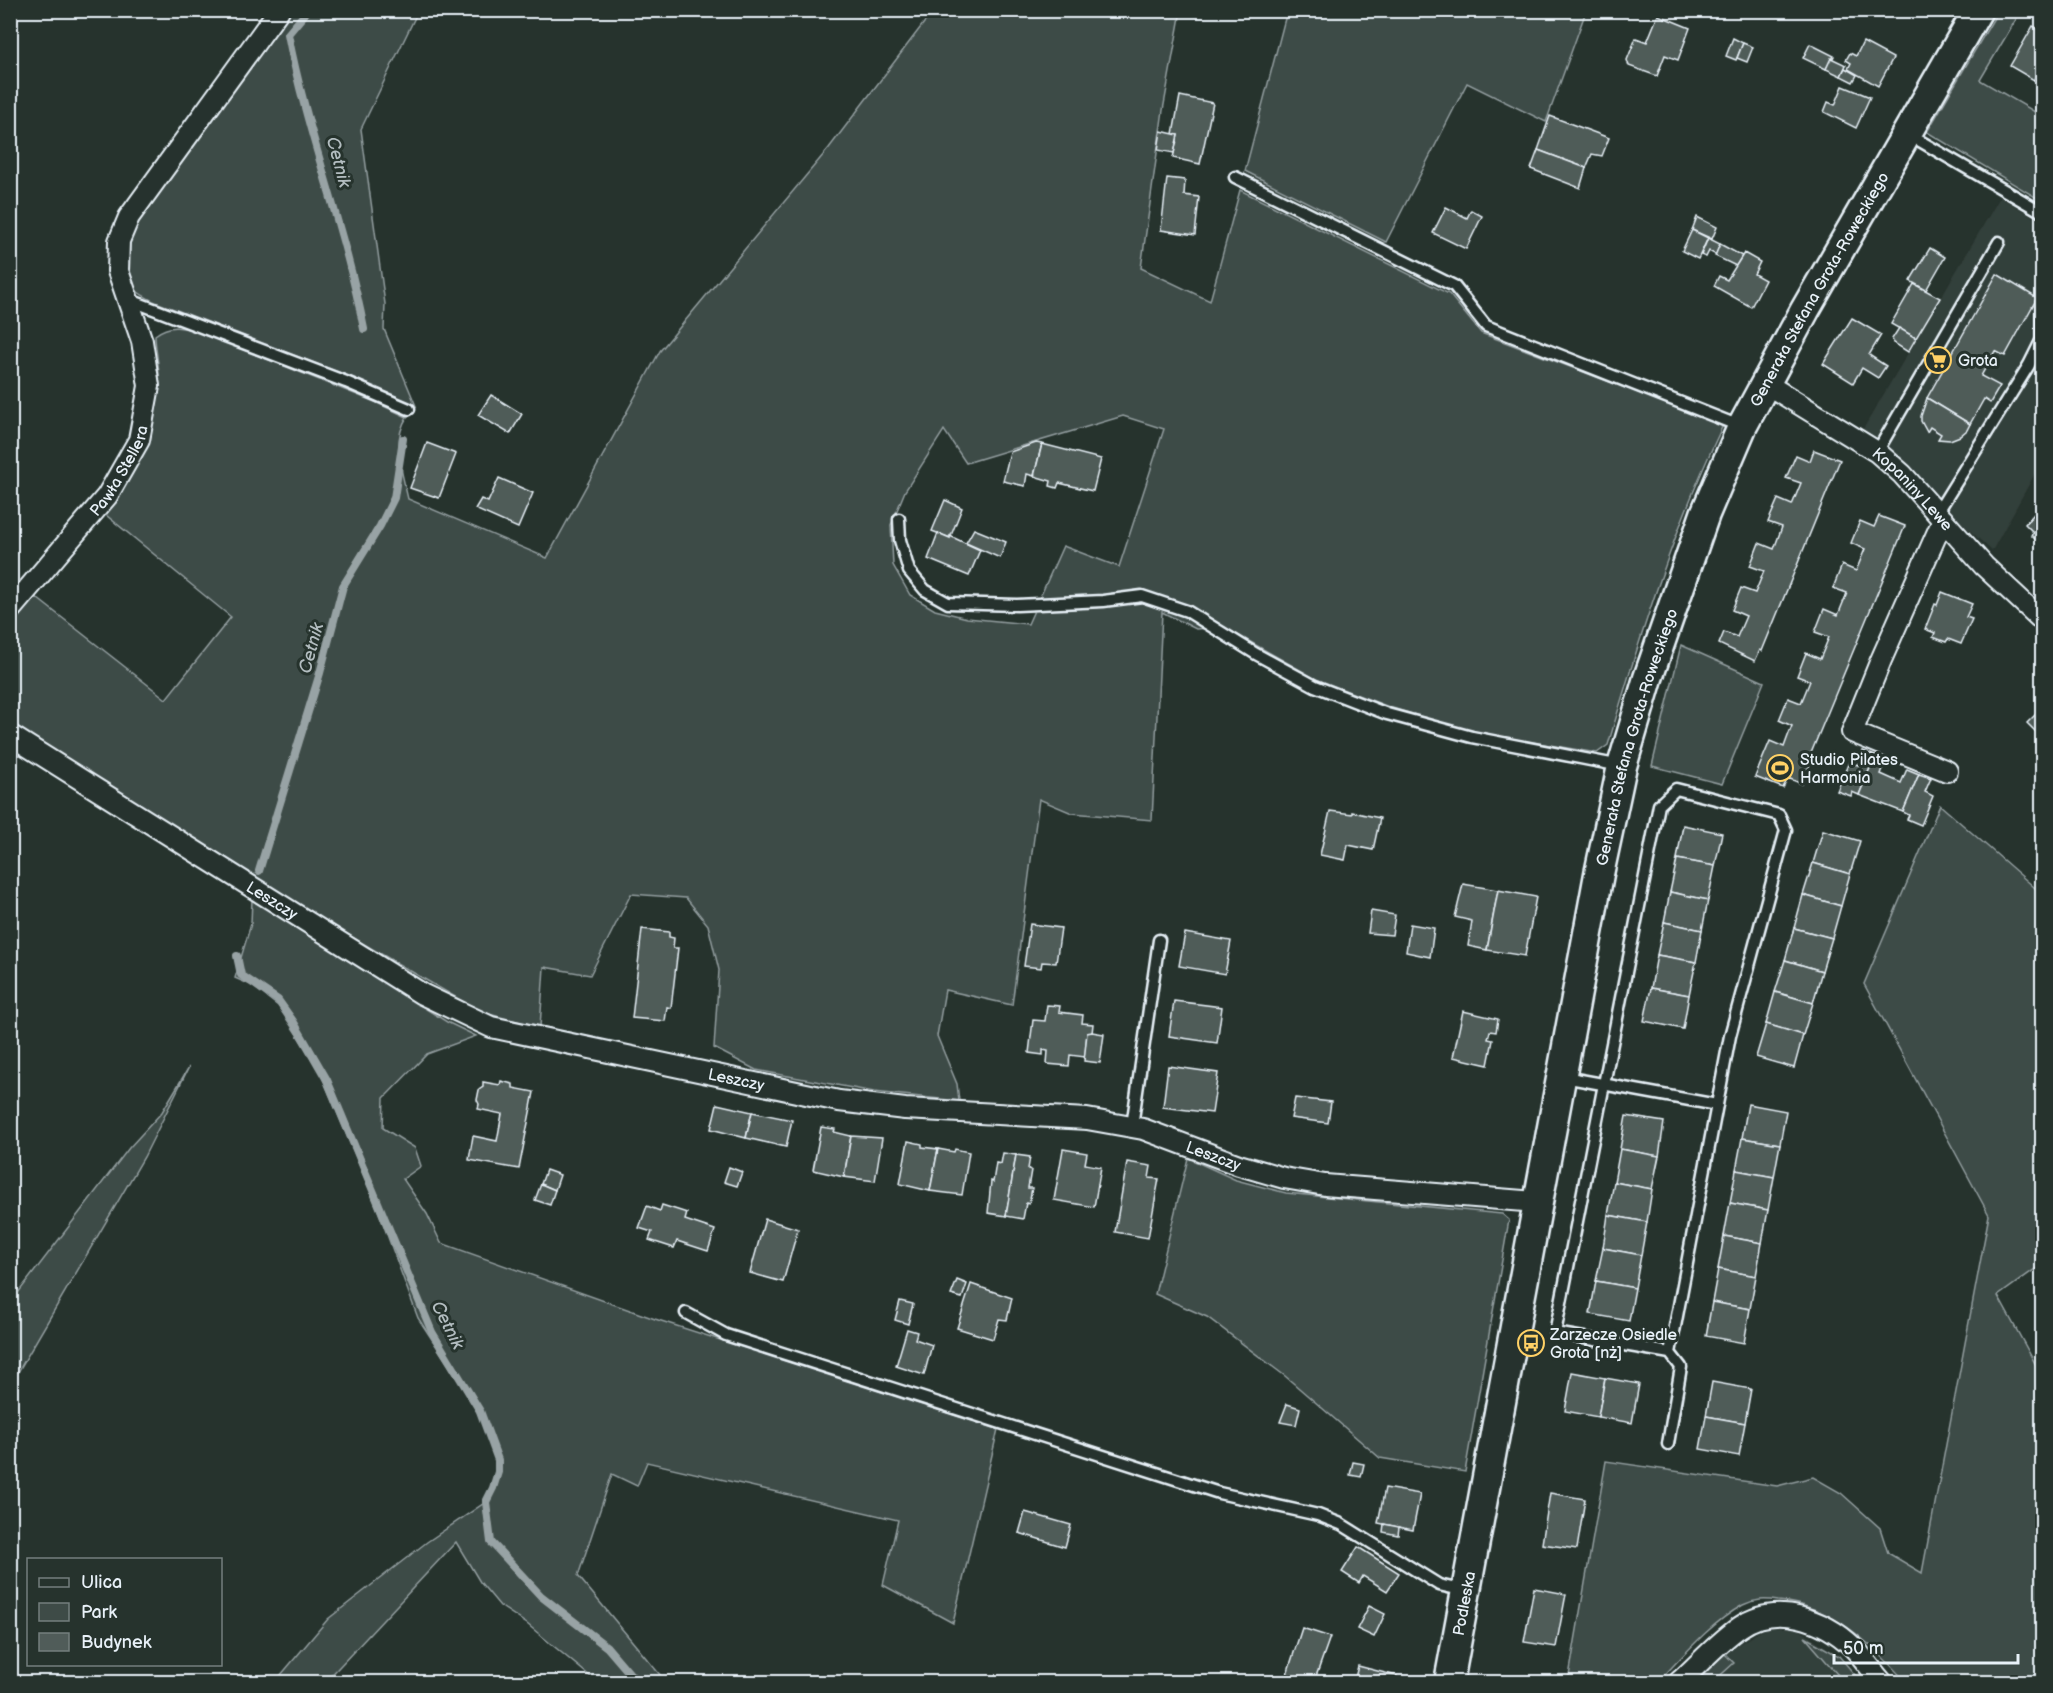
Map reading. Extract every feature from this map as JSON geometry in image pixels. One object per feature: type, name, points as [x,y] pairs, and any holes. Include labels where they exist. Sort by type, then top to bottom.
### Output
[{"type":"street","name":"Pawła Stellera","points":[[10,610],[107,496],[139,440],[148,386],[142,340],[130,300],[118,271],[120,241],[129,217],[279,10]]},
{"type":"street","name":"Generała Stefana Grota-Roweckiego","points":[[1477,1526],[1599,874],[1622,766],[1648,678],[1705,514],[1742,427],[1764,383],[1978,10]]},
{"type":"street","name":"Kopaniny Lewe","points":[[1764,383],[1877,452],[1902,474],[1984,566],[2043,620]]},
{"type":"street","points":[[1940,517],[1852,732],[1947,771]]},
{"type":"street","name":"Leszczy","points":[[10,735],[422,994],[491,1027],[839,1101],[905,1109],[1087,1119],[1132,1126],[1239,1165],[1284,1178],[1325,1185],[1537,1202]]},
{"type":"street","name":"Podleska","points":[[1449,1683],[1477,1526]]},
{"type":"street","points":[[1679,1683],[1740,1627],[1759,1617],[1784,1614],[1817,1624],[1842,1639],[1852,1647],[1882,1683]]},
{"type":"lane","points":[[1907,134],[2043,212]]},
{"type":"lane","points":[[1235,177],[1454,286],[1486,326],[1742,427]]},
{"type":"lane","points":[[1877,452],[2000,242]]},
{"type":"lane","points":[[130,300],[346,382],[409,409]]},
{"type":"lane","points":[[1940,517],[2042,339],[2043,302]]},
{"type":"lane","points":[[898,519],[900,540],[909,571],[925,590],[948,603],[1017,605],[1103,601],[1142,596],[1187,611],[1256,654],[1315,686],[1387,714],[1472,736],[1622,766]]},
{"type":"lane","points":[[1668,1444],[1681,1367],[1670,1353],[1555,1333],[1659,805],[1676,789],[1779,815],[1786,830],[1730,1036],[1670,1353]]},
{"type":"lane","points":[[1132,1126],[1159,940]]},
{"type":"lane","points":[[1560,1076],[1717,1105]]},
{"type":"lane","points":[[686,1313],[726,1335],[1099,1455],[1219,1493],[1318,1515],[1341,1524],[1439,1585],[1466,1591]]},
{"type":"shaded area","points":[[2000,197],[2042,222],[2042,461],[1992,551],[1862,431]]},
{"type":"shaded area","points":[[1767,1627],[1797,1628],[1839,1656],[1861,1682],[1697,1682],[1724,1653]]},
{"type":"green space","points":[[1287,10],[1586,11],[1546,122],[1467,83],[1386,242],[1245,171]]},
{"type":"green space","points":[[289,11],[418,11],[361,129],[385,304],[384,329],[416,406],[341,373],[153,301],[137,291],[128,275],[127,255],[139,219]]},
{"type":"green space","points":[[933,11],[1181,11],[1163,110],[1141,268],[1210,301],[1240,190],[1449,294],[1481,333],[1723,425],[1689,503],[1659,583],[1608,745],[1597,753],[1473,732],[1389,707],[1316,679],[1224,627],[1196,629],[1162,612],[1152,820],[1072,813],[1039,799],[1012,1005],[945,990],[937,1036],[957,1084],[959,1101],[874,1092],[756,1070],[714,1048],[719,970],[708,925],[686,898],[631,894],[590,975],[544,967],[540,1027],[481,1012],[252,879],[11,727],[11,621],[33,595],[166,699],[231,617],[106,515],[142,452],[153,419],[159,382],[155,335],[173,327],[204,334],[407,417],[400,437],[399,457],[408,499],[547,558],[660,351],[829,148]],"holes":[[[1123,416],[1164,429],[1119,567],[1063,546],[1028,624],[967,618],[935,610],[910,595],[893,565],[891,525],[905,491],[944,430],[966,463]]]},
{"type":"green space","points":[[1998,11],[2021,11],[1980,80],[2042,116],[2042,201],[1927,132]]},
{"type":"green space","points":[[1681,645],[1764,682],[1722,784],[1652,766]]},
{"type":"green space","points":[[1940,805],[2042,894],[2042,1264],[1998,1296],[2042,1376],[2042,1682],[1906,1682],[1865,1641],[1833,1618],[1798,1604],[1764,1600],[1743,1605],[1719,1621],[1658,1682],[1568,1682],[1606,1461],[1777,1486],[1813,1477],[1841,1493],[1880,1528],[1888,1553],[1922,1573],[1989,1215],[1864,984]]},
{"type":"green space","points":[[252,899],[447,1022],[476,1036],[427,1054],[384,1098],[383,1128],[415,1148],[421,1166],[403,1179],[427,1214],[441,1243],[655,1319],[998,1429],[953,1623],[883,1585],[898,1520],[647,1462],[637,1486],[612,1474],[578,1576],[666,1682],[597,1682],[527,1624],[500,1606],[480,1582],[456,1542],[325,1682],[275,1682],[328,1619],[427,1542],[490,1499],[500,1466],[474,1404],[418,1318],[375,1202],[317,1065],[278,1006],[251,985],[235,978],[251,924]]},
{"type":"green space","points":[[189,1067],[144,1157],[11,1384],[11,1302],[129,1148],[162,1112]]},
{"type":"green space","points":[[1188,1158],[1236,1180],[1286,1193],[1502,1214],[1509,1220],[1465,1472],[1380,1458],[1285,1376],[1207,1317],[1155,1294]]},
{"type":"green space","points":[[1805,1637],[1839,1656],[1861,1682],[1844,1682]]},
{"type":"green space","points":[[1724,1653],[1734,1663],[1713,1682],[1697,1682]]},
{"type":"building","points":[[1658,15],[1690,28],[1678,60],[1665,55],[1657,76],[1629,66],[1627,60],[1636,38],[1647,42]]},
{"type":"building","points":[[2033,26],[2042,31],[2042,65],[2034,80],[2010,66]]},
{"type":"building","points":[[1733,38],[1743,43],[1736,60],[1726,56]]},
{"type":"building","points":[[1863,42],[1893,58],[1878,86],[1848,69],[1851,63],[1846,60],[1850,53],[1856,56]]},
{"type":"building","points":[[1743,43],[1753,47],[1747,62],[1737,58]]},
{"type":"building","points":[[1810,44],[1834,56],[1826,69],[1803,58]]},
{"type":"building","points":[[1831,58],[1846,65],[1841,76],[1826,69]]},
{"type":"building","points":[[2042,65],[2042,86],[2034,80]]},
{"type":"building","points":[[1845,68],[1857,75],[1853,82],[1841,76]]},
{"type":"building","points":[[1843,86],[1870,97],[1856,128],[1824,112],[1828,102],[1835,105]]},
{"type":"building","points":[[1180,96],[1213,103],[1200,164],[1173,158],[1178,135],[1173,134]]},
{"type":"building","points":[[1550,116],[1609,138],[1602,156],[1592,154],[1586,168],[1538,150]]},
{"type":"building","points":[[1161,131],[1178,135],[1174,153],[1158,150]]},
{"type":"building","points":[[1538,150],[1586,168],[1580,188],[1531,169]]},
{"type":"building","points":[[1167,178],[1185,180],[1184,195],[1199,197],[1195,235],[1161,230]]},
{"type":"building","points":[[1446,207],[1467,218],[1471,210],[1482,216],[1466,249],[1433,233]]},
{"type":"building","points":[[1697,217],[1717,227],[1712,239],[1692,230]]},
{"type":"building","points":[[1692,230],[1708,238],[1698,259],[1682,251]]},
{"type":"building","points":[[1708,238],[1720,244],[1716,255],[1709,251],[1706,257],[1701,255]]},
{"type":"building","points":[[1720,244],[1742,256],[1736,266],[1715,256]]},
{"type":"building","points":[[1930,248],[1945,257],[1926,290],[1910,281]]},
{"type":"building","points":[[1744,253],[1760,262],[1754,274],[1765,280],[1751,307],[1714,286],[1719,276],[1727,280]]},
{"type":"building","points":[[1997,274],[2037,298],[2005,356],[1995,351],[1981,376],[2000,386],[1990,403],[1984,399],[1970,424],[1927,398]]},
{"type":"building","points":[[1914,284],[1940,298],[1916,338],[1891,324]]},
{"type":"building","points":[[1852,318],[1881,335],[1869,355],[1886,366],[1878,378],[1862,368],[1853,383],[1823,364]]},
{"type":"building","points":[[1899,328],[1916,338],[1908,352],[1894,343],[1892,339]]},
{"type":"building","points":[[491,395],[522,414],[510,434],[478,415]]},
{"type":"building","points":[[1927,398],[1970,424],[1967,430],[1950,440],[1938,439],[1941,434],[1930,427],[1927,432],[1921,416]]},
{"type":"building","points":[[427,443],[456,454],[439,498],[410,488]]},
{"type":"building","points":[[1036,443],[1042,444],[1034,476],[1027,474],[1025,486],[1003,481],[1010,452]]},
{"type":"building","points":[[1042,444],[1101,459],[1093,491],[1059,483],[1057,488],[1050,486],[1051,481],[1034,476]]},
{"type":"building","points":[[1814,450],[1840,460],[1762,651],[1760,650],[1755,661],[1719,644],[1724,632],[1737,637],[1746,616],[1732,610],[1741,588],[1755,593],[1764,571],[1750,566],[1759,543],[1774,549],[1782,527],[1768,522],[1778,499],[1792,505],[1801,483],[1786,478],[1796,455],[1810,461]]},
{"type":"building","points":[[499,478],[533,493],[518,528],[475,509],[481,499],[488,502]]},
{"type":"building","points":[[945,500],[962,508],[950,538],[932,531]]},
{"type":"building","points":[[2042,505],[2042,546],[2031,535],[2034,533],[2025,524]]},
{"type":"building","points":[[1879,516],[1905,526],[1809,758],[1812,759],[1802,784],[1788,778],[1783,788],[1755,777],[1770,741],[1784,747],[1792,726],[1779,720],[1788,698],[1801,703],[1810,681],[1797,676],[1806,653],[1820,659],[1829,637],[1815,632],[1824,609],[1838,615],[1847,593],[1833,588],[1842,565],[1856,571],[1865,549],[1851,543],[1860,521],[1874,527]]},
{"type":"building","points":[[974,529],[1006,542],[1000,558],[966,543]]},
{"type":"building","points":[[938,533],[980,550],[969,576],[928,559]]},
{"type":"building","points":[[1942,592],[1972,604],[1966,617],[1972,619],[1961,644],[1933,637],[1935,633],[1925,629]]},
{"type":"building","points":[[2037,713],[2042,719],[2042,732],[2039,735],[2027,723]]},
{"type":"building","points":[[1863,751],[1875,756],[1859,795],[1852,792],[1851,796],[1837,791],[1849,762],[1858,765]]},
{"type":"building","points":[[1875,756],[1886,761],[1881,774],[1901,783],[1907,769],[1919,774],[1903,812],[1859,795]]},
{"type":"building","points":[[1919,774],[1931,778],[1925,792],[1933,796],[1921,825],[1907,819],[1909,815],[1903,812]]},
{"type":"building","points":[[1330,811],[1352,814],[1352,812],[1380,818],[1373,850],[1348,845],[1345,860],[1320,855]]},
{"type":"building","points":[[1683,825],[1722,833],[1715,866],[1677,859]]},
{"type":"building","points":[[1823,830],[1860,841],[1850,874],[1813,863]]},
{"type":"building","points":[[1677,859],[1715,866],[1708,900],[1670,892]]},
{"type":"building","points":[[1813,863],[1850,874],[1841,906],[1803,895]]},
{"type":"building","points":[[1463,884],[1498,890],[1487,950],[1468,946],[1472,921],[1455,917]]},
{"type":"building","points":[[1498,890],[1536,897],[1525,956],[1487,950]]},
{"type":"building","points":[[1670,892],[1708,900],[1702,930],[1664,922]]},
{"type":"building","points":[[1803,895],[1841,906],[1832,938],[1794,928]]},
{"type":"building","points":[[1371,911],[1395,915],[1392,935],[1368,933]]},
{"type":"building","points":[[1664,922],[1702,930],[1696,962],[1657,955]]},
{"type":"building","points":[[1030,924],[1061,928],[1056,963],[1042,962],[1041,968],[1024,966]]},
{"type":"building","points":[[1410,924],[1434,928],[1430,957],[1406,952]]},
{"type":"building","points":[[1794,928],[1832,938],[1822,971],[1785,960]]},
{"type":"building","points":[[642,929],[669,932],[669,937],[674,938],[673,948],[678,948],[671,1008],[667,1007],[665,1021],[632,1018]]},
{"type":"building","points":[[1185,933],[1231,941],[1225,974],[1179,966]]},
{"type":"building","points":[[1657,955],[1696,962],[1689,995],[1651,988]]},
{"type":"building","points":[[1785,960],[1822,971],[1813,1003],[1775,992]]},
{"type":"building","points":[[1651,988],[1689,995],[1683,1029],[1644,1021]]},
{"type":"building","points":[[1775,992],[1813,1003],[1803,1035],[1766,1024]]},
{"type":"building","points":[[1174,1001],[1222,1007],[1217,1043],[1169,1036]]},
{"type":"building","points":[[1047,1005],[1060,1006],[1059,1012],[1083,1015],[1082,1023],[1093,1024],[1092,1033],[1087,1033],[1085,1057],[1070,1055],[1069,1066],[1047,1064],[1048,1051],[1043,1050],[1043,1055],[1029,1053],[1033,1020],[1045,1021]]},
{"type":"building","points":[[1463,1011],[1498,1019],[1496,1032],[1490,1031],[1488,1039],[1493,1040],[1488,1065],[1453,1057]]},
{"type":"building","points":[[1766,1024],[1803,1035],[1794,1068],[1756,1057]]},
{"type":"building","points":[[1087,1033],[1104,1034],[1100,1063],[1084,1061]]},
{"type":"building","points":[[1168,1066],[1218,1073],[1212,1113],[1163,1107]]},
{"type":"building","points":[[501,1081],[513,1084],[513,1088],[534,1092],[519,1169],[469,1160],[473,1136],[497,1141],[502,1114],[478,1109],[477,1100],[483,1082],[500,1085]]},
{"type":"building","points":[[1295,1098],[1331,1102],[1328,1123],[1291,1118]]},
{"type":"building","points":[[717,1104],[752,1112],[746,1138],[711,1129]]},
{"type":"building","points":[[1748,1104],[1786,1111],[1780,1144],[1742,1138]]},
{"type":"building","points":[[752,1112],[792,1120],[786,1147],[746,1138]]},
{"type":"building","points":[[1626,1116],[1664,1122],[1659,1156],[1620,1149]]},
{"type":"building","points":[[821,1127],[835,1129],[834,1132],[851,1136],[844,1177],[813,1170]]},
{"type":"building","points":[[851,1136],[882,1138],[875,1181],[844,1177]]},
{"type":"building","points":[[1742,1138],[1780,1144],[1774,1177],[1736,1170]]},
{"type":"building","points":[[908,1141],[922,1144],[922,1147],[938,1149],[930,1191],[900,1184]]},
{"type":"building","points":[[938,1149],[969,1152],[962,1195],[930,1191]]},
{"type":"building","points":[[1063,1149],[1087,1153],[1085,1164],[1101,1167],[1094,1207],[1054,1200]]},
{"type":"building","points":[[1620,1149],[1659,1156],[1652,1189],[1614,1182]]},
{"type":"building","points":[[1003,1153],[1016,1155],[1006,1216],[988,1213],[991,1181],[993,1182],[996,1163],[1001,1164]]},
{"type":"building","points":[[1016,1155],[1030,1157],[1028,1169],[1031,1170],[1028,1188],[1032,1188],[1023,1219],[1006,1216]]},
{"type":"building","points":[[1127,1162],[1151,1166],[1149,1178],[1159,1179],[1148,1238],[1115,1232]]},
{"type":"building","points":[[729,1167],[742,1172],[737,1186],[724,1182]]},
{"type":"building","points":[[546,1170],[560,1175],[555,1190],[541,1184]]},
{"type":"building","points":[[1736,1170],[1774,1177],[1768,1210],[1730,1203]]},
{"type":"building","points":[[1614,1182],[1652,1189],[1647,1222],[1608,1215]]},
{"type":"building","points":[[541,1184],[555,1190],[550,1205],[535,1200]]},
{"type":"building","points":[[1730,1203],[1768,1210],[1762,1243],[1724,1236]]},
{"type":"building","points":[[662,1205],[687,1213],[685,1220],[715,1230],[708,1251],[677,1241],[674,1248],[649,1240],[652,1232],[639,1228],[647,1206],[660,1211]]},
{"type":"building","points":[[1608,1215],[1647,1222],[1641,1255],[1603,1248]]},
{"type":"building","points":[[765,1219],[798,1229],[783,1282],[750,1273]]},
{"type":"building","points":[[1724,1236],[1762,1243],[1756,1276],[1718,1269]]},
{"type":"building","points":[[1603,1248],[1641,1255],[1635,1288],[1596,1281]]},
{"type":"building","points":[[1718,1269],[1756,1276],[1750,1309],[1712,1302]]},
{"type":"building","points":[[957,1280],[967,1284],[962,1298],[951,1295]]},
{"type":"building","points":[[1596,1281],[1635,1288],[1629,1321],[1590,1314]]},
{"type":"building","points":[[971,1284],[1012,1298],[1007,1320],[999,1319],[993,1339],[957,1328]]},
{"type":"building","points":[[900,1301],[913,1304],[908,1324],[895,1320]]},
{"type":"building","points":[[1712,1302],[1750,1309],[1744,1343],[1706,1336]]},
{"type":"building","points":[[907,1329],[917,1332],[915,1339],[932,1345],[924,1375],[896,1366]]},
{"type":"building","points":[[1572,1372],[1605,1378],[1598,1417],[1565,1411]]},
{"type":"building","points":[[1605,1378],[1639,1384],[1632,1423],[1598,1417]]},
{"type":"building","points":[[1712,1382],[1751,1389],[1745,1423],[1706,1416]]},
{"type":"building","points":[[1287,1404],[1300,1408],[1296,1425],[1280,1422]]},
{"type":"building","points":[[1706,1416],[1745,1423],[1739,1456],[1700,1449]]},
{"type":"building","points":[[1353,1462],[1364,1464],[1361,1477],[1350,1475]]},
{"type":"building","points":[[1385,1488],[1420,1494],[1413,1530],[1378,1523]]},
{"type":"building","points":[[1550,1493],[1585,1499],[1577,1549],[1542,1544]]},
{"type":"building","points":[[1025,1512],[1071,1525],[1065,1547],[1019,1533]]},
{"type":"building","points":[[1384,1524],[1399,1527],[1398,1535],[1383,1532]]},
{"type":"building","points":[[1358,1547],[1399,1573],[1387,1591],[1363,1576],[1359,1583],[1342,1572]]},
{"type":"building","points":[[1534,1588],[1566,1594],[1556,1647],[1524,1642]]},
{"type":"building","points":[[1369,1606],[1385,1614],[1374,1637],[1357,1629]]},
{"type":"building","points":[[1302,1628],[1330,1637],[1314,1682],[1287,1674]]},
{"type":"building","points":[[1358,1666],[1397,1676],[1395,1682],[1354,1682]]},
{"type":"waterway","name":"Cetnik","points":[[308,10],[288,34],[305,108],[347,255],[364,329]]},
{"type":"waterway","name":"Cetnik","points":[[259,871],[320,673],[343,586],[380,526],[394,498],[403,439]]},
{"type":"waterway","name":"Cetnik","points":[[237,956],[241,975],[278,1000],[293,1021],[327,1080],[432,1332],[480,1411],[498,1460],[498,1472],[486,1502],[491,1542],[541,1596],[607,1647],[637,1682]]},
{"type":"place","name":"Grota","points":[[1938,360]]},
{"type":"place","name":"Studio Pilates Harmonia","points":[[1780,768]]},
{"type":"place","name":"Zarzecze Osiedle Grota [nż]","points":[[1531,1343]]}]
